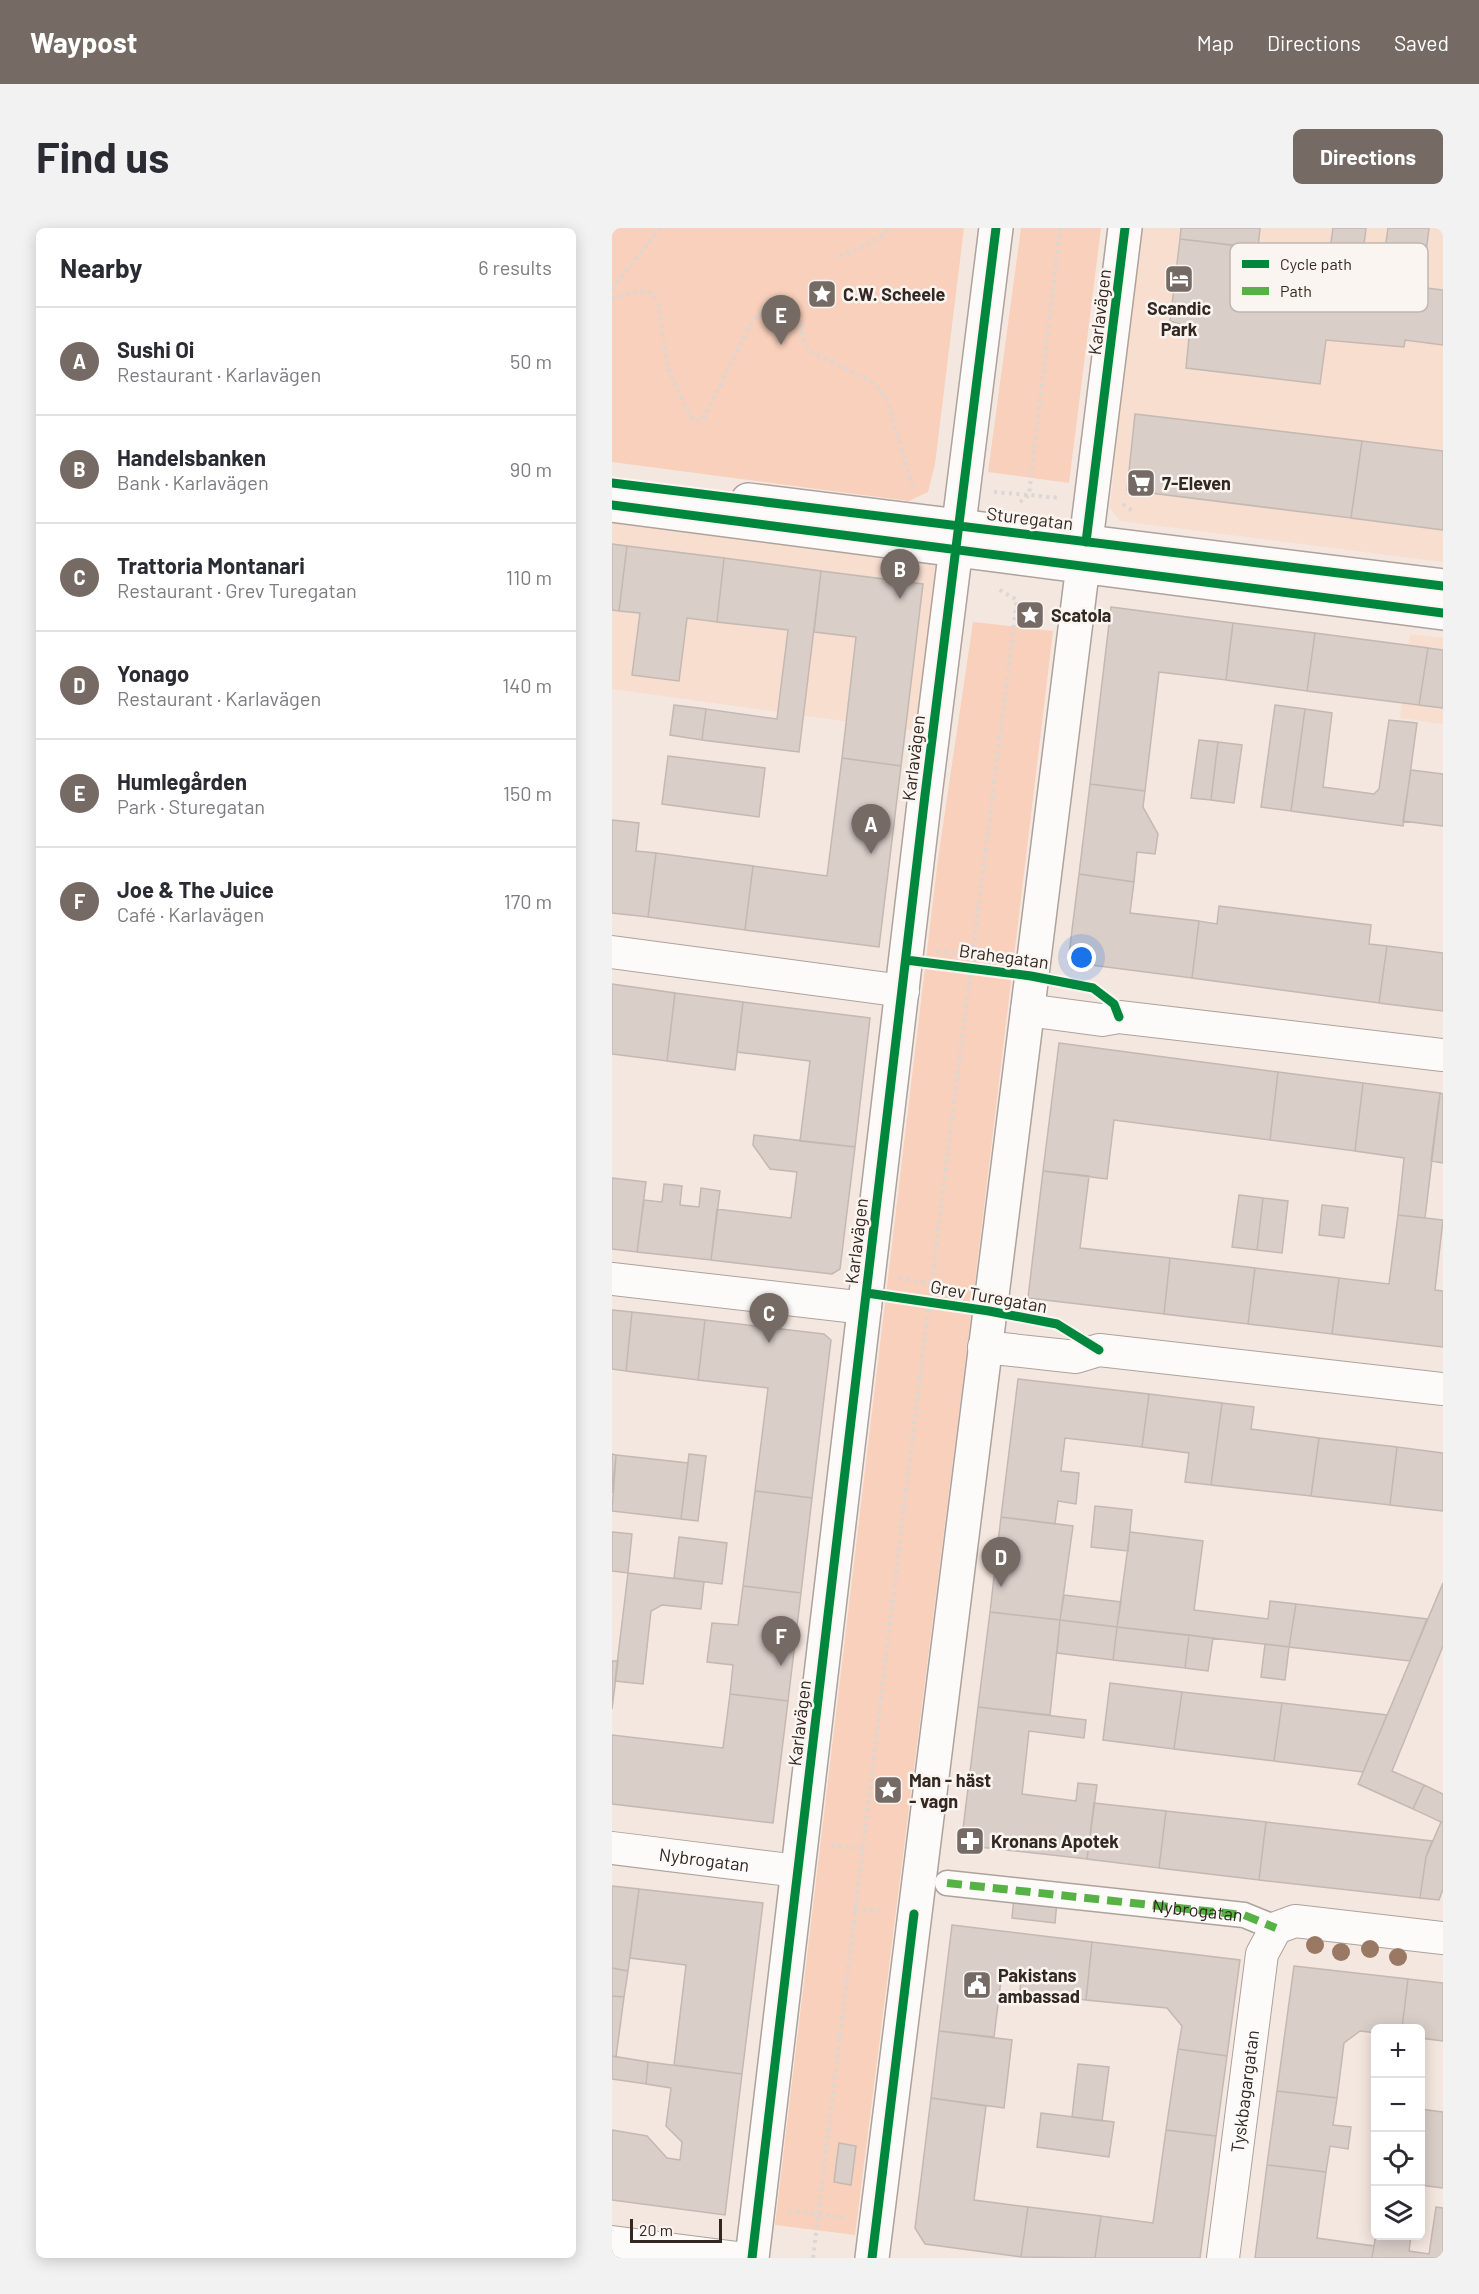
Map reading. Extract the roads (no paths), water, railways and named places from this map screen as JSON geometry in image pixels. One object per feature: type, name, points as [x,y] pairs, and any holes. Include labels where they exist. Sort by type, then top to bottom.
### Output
[{"type":"street","name":"Karlavägen","points":[[752,2258],[996,228]]},
{"type":"street","name":"Karlavägen","points":[[872,2258],[1125,228]]},
{"type":"street","name":"Sturegatan","points":[[612,483],[957,538],[1085,555],[1443,613]]},
{"type":"street","name":"Sturegatan","points":[[612,506],[957,538]]},
{"type":"street","name":"Sturegatan","points":[[1085,555],[1443,586]]},
{"type":"street","points":[[612,952],[903,992]]},
{"type":"street","points":[[1027,1010],[1102,1020],[1119,1017],[1443,1055]]},
{"type":"street","points":[[612,1279],[865,1308]]},
{"type":"street","points":[[984,1347],[1077,1357],[1099,1350],[1443,1389]]},
{"type":"street","name":"Nybrogatan","points":[[612,1848],[798,1871]]},
{"type":"street","name":"Nybrogatan","points":[[947,1883],[1244,1915],[1276,1928]]},
{"type":"street","points":[[1276,1928],[1295,1921],[1443,1938]]},
{"type":"street","name":"Tyskbagargatan","points":[[1223,2258],[1262,1954],[1276,1928]]},
{"type":"street","points":[[612,2242],[738,2258]]},
{"type":"place","name":"Scandic Park","points":[[1179,279]]},
{"type":"place","name":"C.W. Scheele","points":[[822,294]]},
{"type":"place","name":"Humlegården","points":[[781,345]]},
{"type":"place","name":"7-Eleven","points":[[1141,483]]},
{"type":"place","name":"Handelsbanken","points":[[900,599]]},
{"type":"place","name":"Scatola","points":[[1030,615]]},
{"type":"place","name":"Sushi Oi","points":[[871,854]]},
{"type":"place","name":"Trattoria Montanari","points":[[769,1343]]},
{"type":"place","name":"Yonago","points":[[1001,1587]]},
{"type":"place","name":"Joe & The Juice","points":[[781,1666]]},
{"type":"place","name":"Man - häst - vagn","points":[[888,1790]]},
{"type":"place","name":"Kronans Apotek","points":[[970,1841]]},
{"type":"place","name":"Pakistans ambassad","points":[[977,1985]]}]
